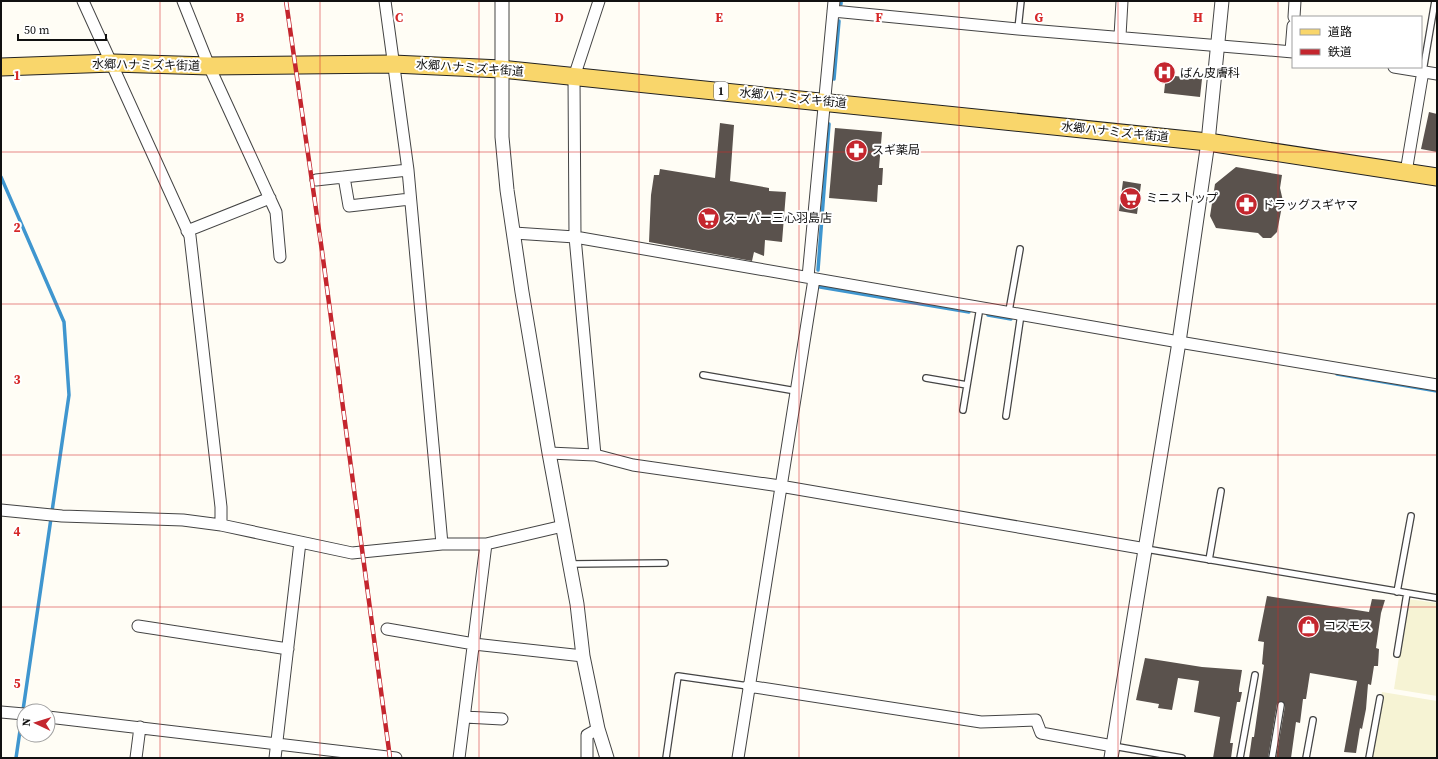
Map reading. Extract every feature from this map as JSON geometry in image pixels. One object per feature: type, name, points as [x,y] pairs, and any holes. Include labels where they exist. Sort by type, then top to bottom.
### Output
[{"type":"main road","name":"水郷ハナミズキ街道","points":[[1,67],[113,64],[209,66],[393,64],[501,69],[824,101],[1208,142],[1437,176]]},
{"type":"street","points":[[83,1],[113,64],[187,231],[197,298],[200,337],[221,507],[221,525]]},
{"type":"street","points":[[183,1],[209,66],[276,212],[280,257]]},
{"type":"street","points":[[385,1],[408,170],[442,544]]},
{"type":"street","points":[[502,1],[502,137],[514,233],[549,453],[571,564],[584,656],[598,729],[607,758]]},
{"type":"street","points":[[595,455],[575,238],[574,77],[599,1]]},
{"type":"street","points":[[1120,36],[1122,1]]},
{"type":"street","points":[[748,686],[981,722],[1036,720],[1041,733],[1112,752],[1179,342],[1208,142],[1222,1]]},
{"type":"street","points":[[1294,16],[1295,1]]},
{"type":"street","points":[[738,758],[748,686],[796,391],[811,278],[824,101],[833,6],[1018,29],[1292,51]]},
{"type":"street","points":[[1400,68],[1437,74]]},
{"type":"street","points":[[1406,172],[1423,72]]},
{"type":"street","points":[[316,180],[408,170]]},
{"type":"street","points":[[344,177],[349,206],[410,199]]},
{"type":"street","points":[[187,231],[270,198]]},
{"type":"street","points":[[514,233],[575,238],[1437,385]]},
{"type":"street","points":[[549,453],[595,455],[632,465],[780,486],[1146,549]]},
{"type":"street","points":[[1,510],[62,516],[183,520],[221,525],[352,553],[442,544],[486,544],[563,526]]},
{"type":"street","points":[[275,758],[300,542]]},
{"type":"street","points":[[460,758],[486,544]]},
{"type":"street","points":[[138,626],[288,649]]},
{"type":"street","points":[[387,629],[474,644],[584,656]]},
{"type":"street","points":[[4,712],[16,713]]},
{"type":"street","points":[[464,717],[502,719]]},
{"type":"street","points":[[56,718],[396,758]]},
{"type":"street","points":[[136,758],[140,727]]},
{"type":"street","points":[[587,758],[587,734],[598,729]]},
{"type":"lane","points":[[1018,29],[1021,1]]},
{"type":"lane","points":[[1423,72],[1435,1]]},
{"type":"lane","points":[[1009,312],[1020,249]]},
{"type":"lane","points":[[963,410],[980,307]]},
{"type":"lane","points":[[1006,416],[1021,314]]},
{"type":"lane","points":[[703,375],[796,391]]},
{"type":"lane","points":[[926,378],[968,385]]},
{"type":"lane","points":[[1209,560],[1221,491]]},
{"type":"lane","points":[[1398,592],[1411,516]]},
{"type":"lane","points":[[1146,549],[1437,598]]},
{"type":"lane","points":[[571,564],[665,563]]},
{"type":"lane","points":[[1397,654],[1407,593]]},
{"type":"lane","points":[[1240,758],[1255,675]]},
{"type":"lane","points":[[666,758],[678,676],[748,686]]},
{"type":"lane","points":[[1369,758],[1380,698]]},
{"type":"lane","points":[[1272,758],[1281,705]]},
{"type":"lane","points":[[1306,758],[1312,720]]},
{"type":"lane","points":[[1112,752],[1182,758]]},
{"type":"shaded area","points":[[1408,599],[1437,603],[1437,696],[1394,689]]},
{"type":"shaded area","points":[[1382,692],[1437,701],[1437,758],[1372,758]]},
{"type":"building","points":[[1166,75],[1202,79],[1200,97],[1164,93]]},
{"type":"building","points":[[1429,112],[1437,114],[1437,152],[1421,149]]},
{"type":"building","name":"スーパー三心羽島店","points":[[720,123],[734,125],[730,181],[769,188],[769,191],[786,192],[782,242],[765,240],[764,256],[754,252],[752,261],[649,242],[651,195],[654,175],[659,175],[660,169],[715,178]]},
{"type":"building","name":"スギ薬局","points":[[835,128],[882,132],[879,168],[883,168],[882,185],[878,185],[877,202],[829,198]]},
{"type":"building","name":"ドラッグスギヤマ","points":[[1236,167],[1282,175],[1280,188],[1283,201],[1277,232],[1271,238],[1263,238],[1258,233],[1216,228],[1210,216],[1215,184]]},
{"type":"building","name":"ミニストップ","points":[[1123,181],[1141,184],[1137,214],[1119,211]]},
{"type":"building","points":[[1267,596],[1369,612],[1372,599],[1385,600],[1381,613],[1376,648],[1379,649],[1378,666],[1374,666],[1371,685],[1368,684],[1366,709],[1362,729],[1360,728],[1356,753],[1344,752],[1357,681],[1310,673],[1306,699],[1303,699],[1300,723],[1296,722],[1291,758],[1276,758],[1285,706],[1281,701],[1277,704],[1268,758],[1249,758],[1252,737],[1254,737],[1264,665],[1262,664],[1264,642],[1258,641]]},
{"type":"building","points":[[1145,658],[1202,667],[1242,670],[1239,692],[1242,692],[1240,702],[1237,702],[1230,743],[1233,743],[1231,758],[1213,758],[1220,717],[1194,712],[1199,681],[1178,678],[1172,710],[1158,708],[1159,704],[1136,700]]},
{"type":"waterway","points":[[834,79],[839,21]]},
{"type":"waterway","points":[[818,270],[829,124]]},
{"type":"waterway","points":[[1,177],[64,322],[69,395],[16,758]]},
{"type":"waterway","points":[[820,287],[969,312]]},
{"type":"waterway","points":[[988,315],[1011,319]]},
{"type":"waterway","points":[[1337,374],[1437,391]]},
{"type":"railway","points":[[286,1],[322,251],[390,758]]},
{"type":"place","name":"ばん皮膚科","points":[[1164,73]]},
{"type":"place","name":"スギ薬局","points":[[857,150]]},
{"type":"place","name":"ミニストップ","points":[[1130,198]]},
{"type":"place","name":"ドラッグスギヤマ","points":[[1247,205]]},
{"type":"place","name":"スーパー三心羽島店","points":[[708,218]]},
{"type":"place","name":"コスモス","points":[[1308,626]]}]
